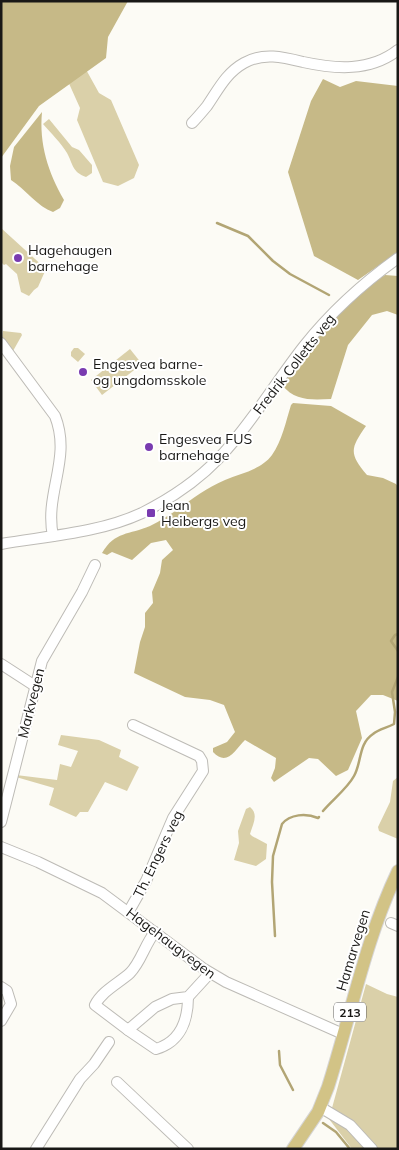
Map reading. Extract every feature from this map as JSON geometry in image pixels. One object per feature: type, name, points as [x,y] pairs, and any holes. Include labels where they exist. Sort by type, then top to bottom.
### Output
[{"type":"main road","name":"Hamarvegen","points":[[293,1149],[310,1125],[328,1087],[375,924],[398,870]]},
{"type":"street","points":[[192,123],[227,77],[244,62],[265,56],[276,56],[336,67],[360,67],[398,50]]},
{"type":"street","name":"Fredrik Colletts veg","points":[[1,544],[107,526],[161,503],[184,488],[218,459],[328,318],[356,291],[398,258]]},
{"type":"street","points":[[1,343],[55,416],[60,428],[62,453],[50,520],[53,536]]},
{"type":"street","name":"Markvegen","points":[[1,822],[34,686],[42,661],[82,592],[94,565]]},
{"type":"street","points":[[1,664],[34,686]]},
{"type":"street","name":"Th. Engers veg","points":[[129,912],[146,880],[172,818],[203,771],[202,760],[199,756],[132,724]]},
{"type":"street","name":"Hagehaugvegen","points":[[1,847],[95,888],[210,973],[249,994],[344,1034]]},
{"type":"street","points":[[154,932],[132,970],[104,994],[95,1005],[156,1050],[174,1040],[183,1026],[187,1016],[188,997]]},
{"type":"street","points":[[128,1030],[155,1007],[172,1000],[188,997],[210,973]]},
{"type":"street","points":[[1,987],[7,991],[11,1004],[1,1021]]},
{"type":"street","points":[[36,1149],[80,1079],[94,1064],[109,1042]]},
{"type":"street","points":[[117,1082],[188,1149]]},
{"type":"street","points":[[320,1107],[350,1125],[372,1149]]},
{"type":"shaded area","points":[[1,1],[128,1],[108,37],[106,58],[39,106],[1,158]]},
{"type":"shaded area","points":[[32,1],[48,1],[99,93],[111,100],[139,165],[134,178],[118,186],[103,182],[77,120],[80,108]]},
{"type":"shaded area","points":[[323,79],[340,87],[356,81],[398,86],[398,252],[358,280],[314,256],[288,172],[311,101]]},
{"type":"shaded area","points":[[42,112],[43,147],[53,179],[64,200],[60,208],[53,212],[47,210],[11,180],[10,166],[14,147]]},
{"type":"shaded area","points":[[49,119],[72,147],[79,150],[92,165],[92,173],[86,177],[75,170],[65,149],[43,124]]},
{"type":"shaded area","name":"Hagehaugen barnehage","points":[[1,228],[46,269],[38,287],[29,296],[21,292],[17,274],[1,262]]},
{"type":"shaded area","points":[[385,275],[398,276],[398,315],[387,311],[372,315],[348,345],[331,399],[298,397],[287,390],[282,385],[316,340],[341,312]]},
{"type":"shaded area","points":[[3,331],[21,333],[22,335],[13,351],[10,351],[2,338]]},
{"type":"shaded area","points":[[74,348],[78,348],[85,354],[78,362],[71,356]]},
{"type":"shaded area","points":[[130,349],[142,364],[102,395],[91,380]]},
{"type":"shaded area","points":[[293,403],[331,406],[366,426],[355,446],[354,451],[357,461],[367,475],[383,478],[396,484],[398,487],[398,701],[383,695],[371,695],[356,711],[362,738],[348,770],[336,776],[318,759],[309,758],[274,782],[271,778],[276,758],[245,740],[227,757],[222,758],[213,752],[213,748],[227,742],[235,732],[224,705],[210,700],[185,697],[134,673],[145,627],[145,613],[153,603],[152,592],[160,573],[162,560],[173,550],[166,540],[151,543],[132,560],[112,552],[107,555],[102,553],[117,537],[150,526],[215,485],[262,464],[272,455],[278,444]]},
{"type":"shaded area","points":[[61,735],[99,740],[121,750],[119,757],[139,767],[127,791],[105,782],[88,812],[80,812],[76,817],[49,805],[54,788],[16,777],[16,775],[57,780],[60,764],[71,767],[78,751],[58,745]]},
{"type":"shaded area","points":[[398,777],[398,839],[379,831],[378,827],[390,802],[393,781]]},
{"type":"shaded area","points":[[250,807],[255,816],[250,834],[267,844],[266,859],[256,866],[234,860],[239,843],[238,831],[246,809]]},
{"type":"shaded area","points":[[366,984],[398,997],[398,1149],[352,1149],[329,1119]]},
{"type":"waterway","points":[[217,223],[248,236],[273,261],[290,274],[329,295]]},
{"type":"waterway","points":[[398,634],[391,641],[398,651]]},
{"type":"waterway","points":[[323,811],[354,776],[368,738],[394,724],[395,712],[392,692],[398,677]]},
{"type":"waterway","points":[[275,936],[272,882],[273,856],[282,824],[289,818],[298,815],[319,817]]},
{"type":"waterway","points":[[279,1051],[280,1065],[293,1090]]},
{"type":"waterway","points":[[323,1123],[336,1132],[350,1149]]},
{"type":"place","name":"Hagehaugen barnehage","points":[[18,258]]},
{"type":"place","name":"Engesvea barne- og ungdomsskole","points":[[83,372]]},
{"type":"place","name":"Engesvea FUS barnehage","points":[[149,447]]},
{"type":"place","name":"Jean Heibergs veg","points":[[151,513]]}]
